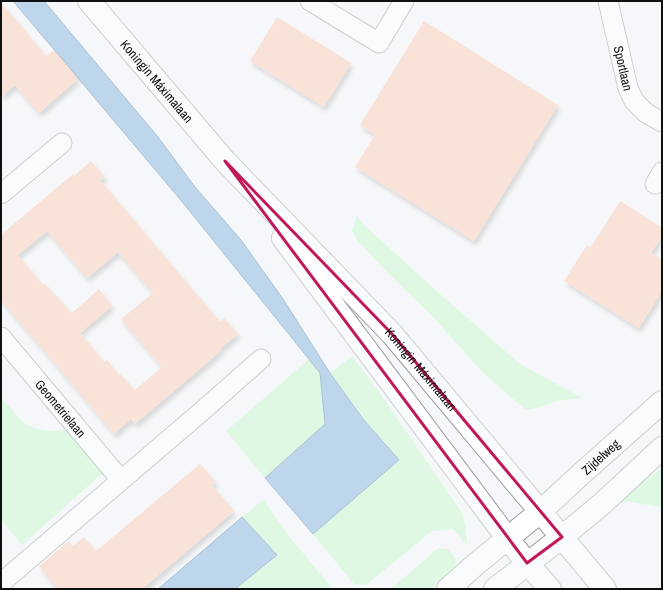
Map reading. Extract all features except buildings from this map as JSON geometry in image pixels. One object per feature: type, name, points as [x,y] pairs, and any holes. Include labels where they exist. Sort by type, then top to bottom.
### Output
[{"type":"main road","name":"Koningin Máximalaan","points":[[89,1],[225,160],[392,334],[605,589]]},
{"type":"main road","name":"Koningin Máximalaan","points":[[225,160],[508,538],[527,563],[550,589]]},
{"type":"main road","name":"Zijdelweg","points":[[448,589],[476,564],[540,512],[662,402]]},
{"type":"main road","points":[[495,589],[603,503],[662,448]]},
{"type":"street","points":[[310,1],[379,43],[404,1]]},
{"type":"street","name":"Sportlaan","points":[[608,1],[628,88],[634,101],[646,113],[662,122]]},
{"type":"street","points":[[1,194],[62,143]]},
{"type":"street","name":"Geometrielaan","points":[[1,337],[121,480]]},
{"type":"street","points":[[5,581],[261,359]]},
{"type":"highlighted area","points":[[225,161],[392,334],[562,537],[527,563]]},
{"type":"green space","points":[[357,216],[362,223],[441,295],[520,364],[582,398],[557,401],[541,407],[526,410],[481,371],[436,320],[358,241],[352,230]]},
{"type":"green space","points":[[352,356],[382,396],[462,513],[466,528],[467,545],[453,529],[432,531],[366,585],[354,584],[313,534],[399,460],[363,419],[330,373]]},
{"type":"green space","points":[[309,359],[320,373],[325,424],[265,478],[226,431]]},
{"type":"green space","points":[[1,398],[25,424],[37,429],[50,431],[61,430],[68,427],[104,472],[22,545],[1,520]]},
{"type":"green space","points":[[662,468],[662,507],[616,500]]},
{"type":"green space","points":[[263,500],[293,541],[333,589],[235,589],[277,555],[242,517]]},
{"type":"green space","points":[[438,548],[448,549],[456,559],[455,566],[431,589],[391,589]]},
{"type":"water","points":[[13,1],[44,1],[158,137],[195,187],[241,240],[283,299],[330,373],[363,419],[399,460],[313,534],[265,478],[325,424],[320,373],[184,204]]},
{"type":"water","points":[[242,517],[277,555],[235,589],[158,589]]}]
